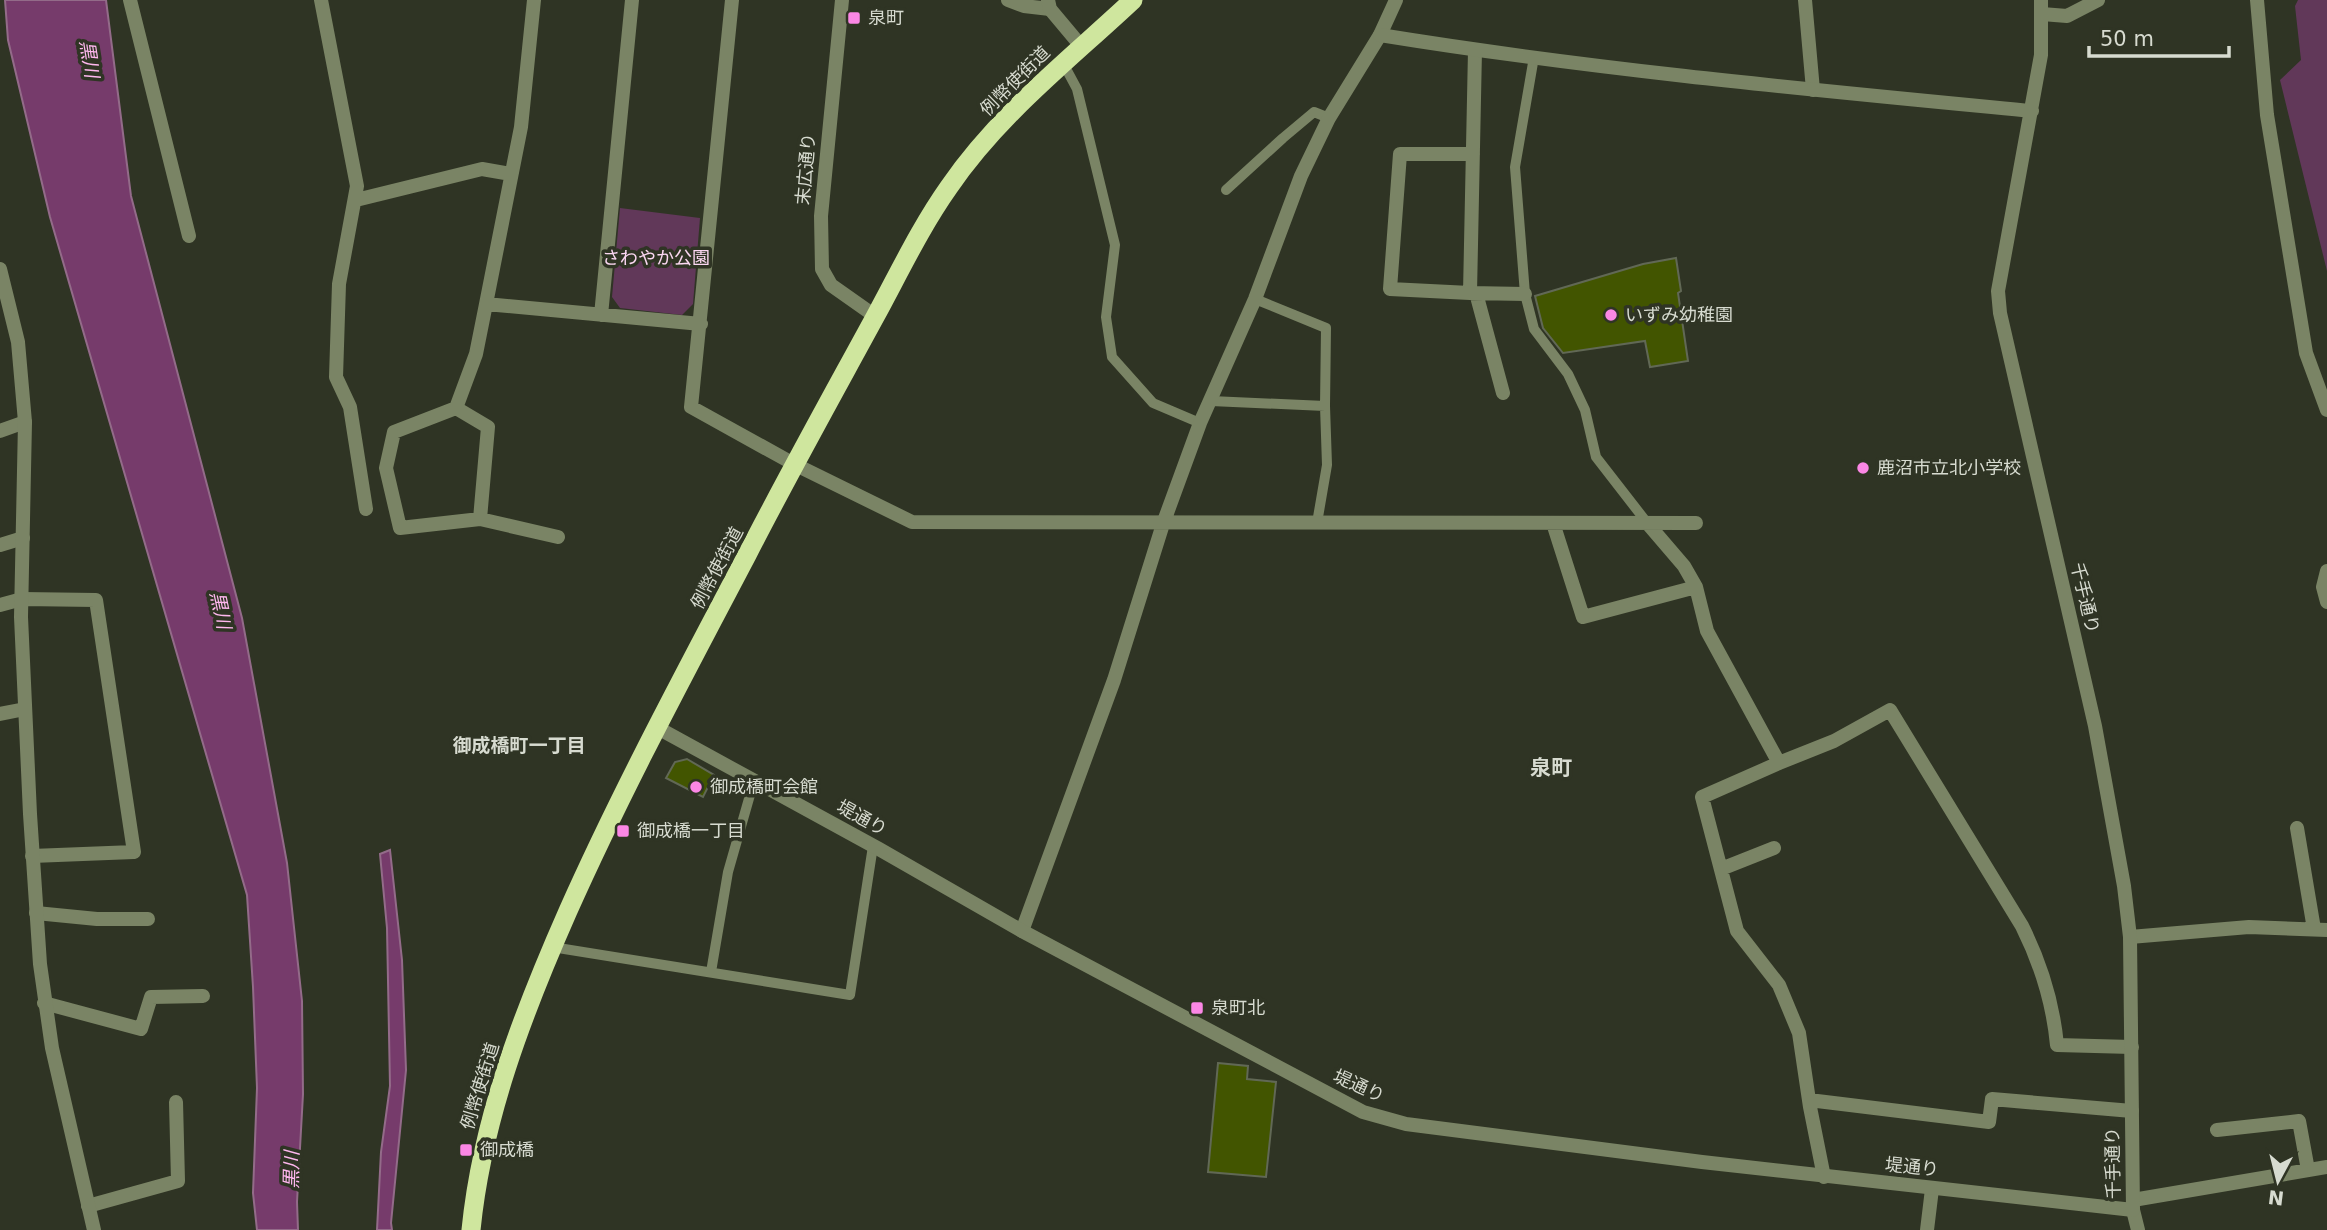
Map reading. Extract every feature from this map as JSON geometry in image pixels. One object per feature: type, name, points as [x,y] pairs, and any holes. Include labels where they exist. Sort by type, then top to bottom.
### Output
[{"type":"highway","name":"例幣使街道","points":[[471,1230],[478,1170],[485,1140],[516,1041],[552,947],[598,844],[656,727],[794,464],[915,241],[949,186],[988,138],[1063,63],[1133,0]]},
{"type":"street","points":[[130,0],[189,236]]},
{"type":"street","points":[[321,0],[357,186],[338,284],[336,377],[350,407],[366,509]]},
{"type":"street","points":[[534,0],[521,127],[476,354],[456,408],[394,432],[386,468],[400,528],[481,519],[558,537]]},
{"type":"street","points":[[601,315],[632,0]]},
{"type":"street","points":[[732,0],[691,407],[794,464],[912,522],[1696,523]]},
{"type":"street","name":"末広通り","points":[[842,0],[821,216],[822,269],[831,285],[875,316]]},
{"type":"street","points":[[1008,0],[1024,6],[1049,4],[1081,46]]},
{"type":"street","points":[[1022,931],[1114,680],[1163,524],[1200,423],[1255,299],[1301,176],[1329,118],[1380,35],[1396,0]]},
{"type":"street","points":[[1805,0],[1813,90]]},
{"type":"street","points":[[2042,7],[2067,16],[2098,0]]},
{"type":"street","points":[[2257,0],[2267,115],[2306,353],[2327,410]]},
{"type":"street","name":"千手通り","points":[[2042,7],[2040,55],[2032,111],[1998,290],[2000,313],[2095,726],[2124,886],[2130,937],[2133,1205],[2138,1230]]},
{"type":"street","points":[[1380,35],[1475,50],[1813,90],[2032,111]]},
{"type":"street","points":[[1475,50],[1472,154],[1473,293],[1503,393]]},
{"type":"street","points":[[1472,154],[1400,154],[1390,289],[1525,294]]},
{"type":"street","points":[[356,200],[482,169],[512,174]]},
{"type":"street","points":[[0,269],[18,342],[25,422],[22,599],[25,709],[32,856],[44,1003],[66,1114],[94,1230]]},
{"type":"street","points":[[486,304],[701,324]]},
{"type":"street","points":[[456,408],[488,427],[481,519]]},
{"type":"street","points":[[0,431],[25,422]]},
{"type":"street","points":[[1553,523],[1583,617],[1696,587]]},
{"type":"street","points":[[1648,524],[1684,566],[1696,587],[1707,631],[1779,763]]},
{"type":"street","points":[[0,545],[23,538]]},
{"type":"street","points":[[2327,572],[2323,587],[2327,602]]},
{"type":"street","points":[[0,605],[22,599],[96,600],[134,852],[32,856]]},
{"type":"street","points":[[0,715],[25,709]]},
{"type":"street","points":[[1824,1177],[1798,1033],[1779,985],[1737,932],[1702,797],[1834,741],[1890,710],[2022,926],[2047,988],[2057,1045],[2132,1047]]},
{"type":"street","name":"堤通り","points":[[656,727],[1022,931],[1319,1090],[1363,1112],[1386,1119],[1406,1124],[1824,1177],[1932,1189],[2133,1205],[2327,1167]]},
{"type":"street","points":[[2130,937],[2249,927],[2320,930],[2297,828]]},
{"type":"street","points":[[1721,869],[1774,848]]},
{"type":"street","points":[[36,912],[97,919],[148,919]]},
{"type":"street","points":[[44,1003],[141,1029],[151,997],[203,996]]},
{"type":"street","points":[[1809,1100],[1989,1122],[1992,1099],[2132,1111]]},
{"type":"street","points":[[88,1206],[178,1181],[176,1102]]},
{"type":"street","points":[[2217,1130],[2299,1121],[2308,1170]]},
{"type":"street","points":[[1927,1230],[1932,1189]]},
{"type":"lane","points":[[1534,57],[1515,167],[1525,294],[1534,329],[1567,374],[1585,410],[1596,457],[1648,524]]},
{"type":"lane","points":[[1063,63],[1077,89],[1115,245],[1106,317],[1112,357],[1153,403],[1200,423]]},
{"type":"lane","points":[[1226,190],[1314,112],[1329,118]]},
{"type":"lane","points":[[1255,299],[1326,328],[1327,466],[1317,523]]},
{"type":"lane","points":[[1211,401],[1325,406]]},
{"type":"lane","points":[[710,972],[728,872],[754,781]]},
{"type":"lane","points":[[552,947],[850,995],[873,846]]},
{"type":"green space","points":[[2298,0],[2327,0],[2327,271],[2280,80],[2301,60],[2295,6]]},
{"type":"green space","name":"さわやか公園","points":[[620,208],[700,218],[693,304],[682,315],[620,308],[612,297]]},
{"type":"water","name":"黒川","points":[[5,0],[106,0],[131,196],[242,618],[287,863],[302,1001],[303,1094],[298,1230],[257,1230],[253,1193],[257,1088],[247,895],[50,217],[8,40]]},
{"type":"water","points":[[390,850],[402,960],[406,1070],[392,1230],[377,1230],[381,1152],[390,1086],[387,928],[380,854]]},
{"type":"building","name":"いずみ幼稚園","points":[[1676,258],[1688,361],[1650,367],[1645,341],[1563,353],[1543,328],[1535,296],[1643,264]]},
{"type":"building","name":"御成橋町会館","points":[[687,759],[714,775],[703,797],[666,778],[675,762]]},
{"type":"building","points":[[1218,1063],[1248,1066],[1247,1079],[1276,1082],[1266,1177],[1208,1172]]},
{"type":"place","name":"泉町","points":[[854,18]]},
{"type":"place","name":"いずみ幼稚園","points":[[1611,315]]},
{"type":"place","name":"鹿沼市立北小学校","points":[[1863,468]]},
{"type":"place","name":"御成橋町会館","points":[[696,787]]},
{"type":"place","name":"御成橋一丁目","points":[[623,831]]},
{"type":"place","name":"泉町北","points":[[1197,1008]]},
{"type":"place","name":"御成橋","points":[[466,1150]]},
{"type":"district","name":"御成橋町一丁目","points":[[519,745]]},
{"type":"district","name":"泉町","points":[[1551,768]]}]
